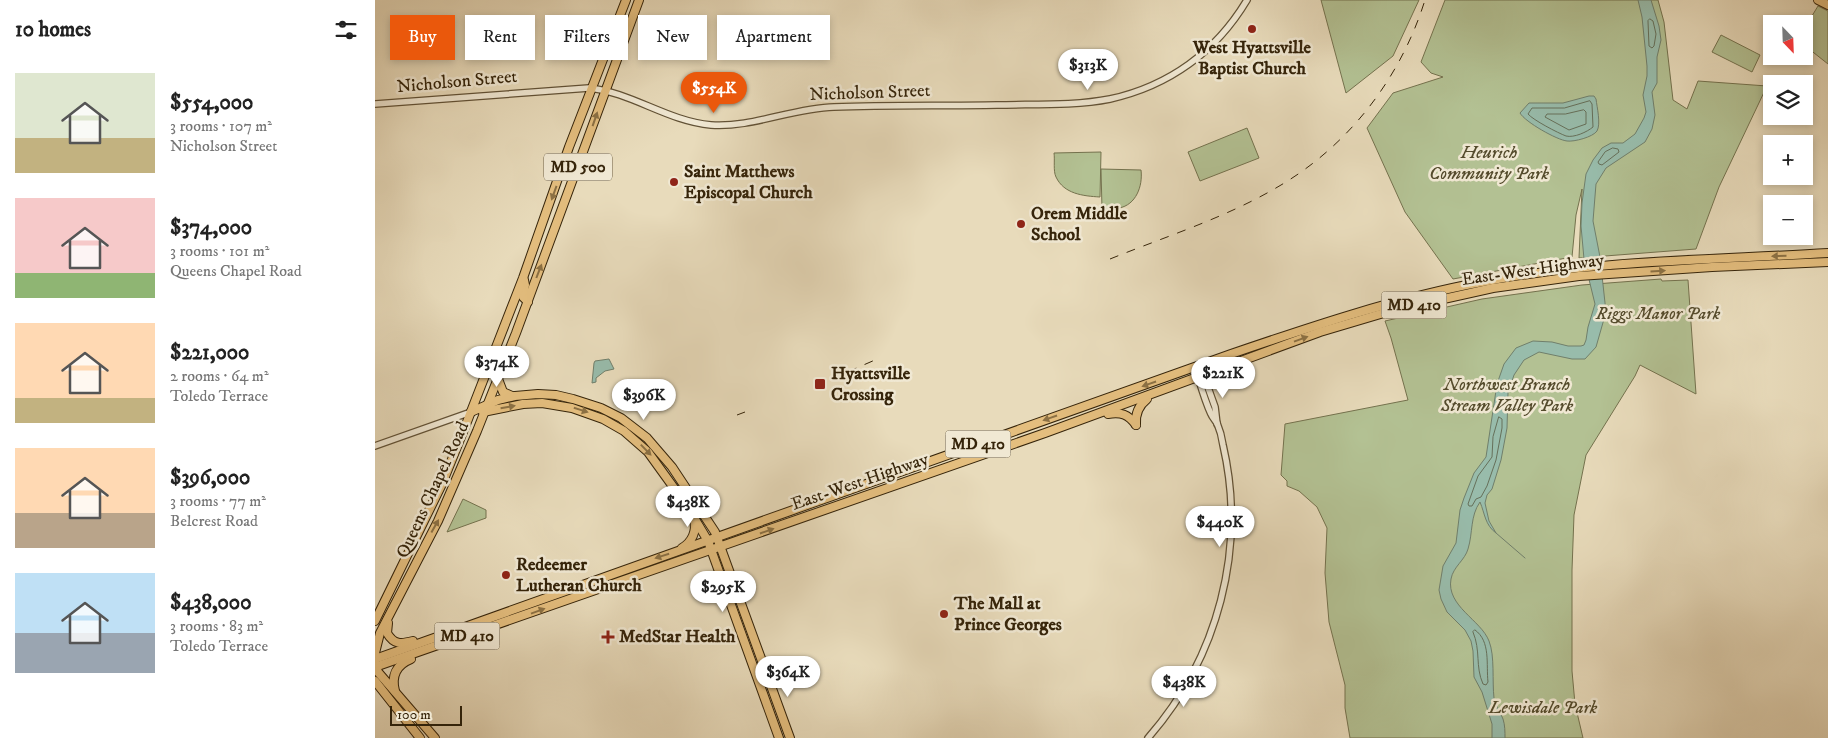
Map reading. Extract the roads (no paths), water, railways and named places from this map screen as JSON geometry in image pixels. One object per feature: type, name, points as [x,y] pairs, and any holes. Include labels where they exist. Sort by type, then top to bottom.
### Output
[{"type":"main road","name":"Queens Chapel Road","points":[[375,622],[442,484],[523,278],[569,147],[626,0]]},
{"type":"main road","name":"Queens Chapel Road","points":[[375,653],[378,638],[446,505],[489,403],[639,0]]},
{"type":"main road","points":[[1818,0],[1828,5]]},
{"type":"main road","name":"East-West Highway","points":[[375,663],[468,625],[1198,366],[1297,332],[1389,304],[1482,282],[1578,268],[1828,253]]},
{"type":"main road","name":"East-West Highway","points":[[375,663],[458,639],[1153,395],[1319,332],[1394,310],[1493,288],[1579,276],[1828,262]]},
{"type":"main road","points":[[523,278],[525,285],[523,297],[528,302]]},
{"type":"main road","points":[[498,379],[503,392],[512,396]]},
{"type":"main road","points":[[471,412],[489,403],[512,396],[550,395],[592,404],[621,418],[640,432],[672,467],[707,518],[717,537],[790,738]]},
{"type":"main road","points":[[550,395],[553,401],[561,406]]},
{"type":"main road","points":[[1084,419],[1118,413],[1129,417],[1136,425],[1136,413],[1139,406],[1153,395]]},
{"type":"main road","points":[[471,412],[485,412],[523,404],[561,406],[588,412],[624,431],[658,463],[708,540],[779,738]]},
{"type":"main road","points":[[678,551],[688,544],[694,535],[696,524],[693,515]]},
{"type":"main road","points":[[404,585],[388,623],[387,633],[393,641],[402,644],[412,642],[451,628],[468,625]]},
{"type":"main road","points":[[486,629],[490,624],[507,618],[536,601]]},
{"type":"main road","points":[[375,616],[382,607]]},
{"type":"main road","points":[[396,693],[394,676],[400,665],[458,639]]},
{"type":"main road","points":[[375,663],[378,672],[435,738]]},
{"type":"main road","points":[[375,681],[420,738]]},
{"type":"street","name":"Nicholson Street","points":[[375,104],[593,88],[605,89],[691,122],[713,125],[748,122],[825,107],[1098,101],[1135,92],[1190,64],[1221,37],[1247,0]]},
{"type":"street","points":[[1148,738],[1176,702],[1199,662],[1219,608],[1225,585],[1231,537],[1231,502],[1227,466],[1215,407],[1198,366]]},
{"type":"street","points":[[375,446],[471,412]]},
{"type":"water","points":[[1638,0],[1651,0],[1659,26],[1661,40],[1657,57],[1657,83],[1652,92],[1655,115],[1652,129],[1645,142],[1606,168],[1596,184],[1593,221],[1600,257],[1606,312],[1596,347],[1585,359],[1572,359],[1539,352],[1524,360],[1514,375],[1508,393],[1507,428],[1501,460],[1492,489],[1487,495],[1485,503],[1489,521],[1496,533],[1487,523],[1480,502],[1473,519],[1468,549],[1451,579],[1451,589],[1454,597],[1485,633],[1491,647],[1494,698],[1505,726],[1505,738],[1492,738],[1492,724],[1482,692],[1474,677],[1471,641],[1465,630],[1447,612],[1441,599],[1439,590],[1443,566],[1456,543],[1460,510],[1464,498],[1474,473],[1486,457],[1497,384],[1504,364],[1516,348],[1533,341],[1581,346],[1584,345],[1586,340],[1595,304],[1584,259],[1581,226],[1586,174],[1602,148],[1611,143],[1623,143],[1635,134],[1646,112],[1643,95],[1647,66],[1642,17]]},
{"type":"water","points":[[1594,96],[1596,99],[1599,124],[1595,133],[1579,140],[1562,140],[1534,126],[1520,113],[1529,103],[1563,103]]},
{"type":"water","points":[[609,359],[614,369],[605,371],[596,378],[596,382],[592,383],[595,361]]},
{"type":"waterway","points":[[1496,533],[1525,558]]},
{"type":"railway","points":[[1110,259],[1240,207],[1281,185],[1329,150],[1351,129],[1387,82],[1415,28],[1425,0]]},
{"type":"railway","points":[[815,386],[875,360]]},
{"type":"railway","points":[[737,415],[745,412]]},
{"type":"place","name":"West Hyattsville Baptist Church","points":[[1252,29]]},
{"type":"place","name":"Saint Matthews Episcopal Church","points":[[674,182]]},
{"type":"place","name":"Orem Middle School","points":[[1021,224]]},
{"type":"place","name":"Hyattsville Crossing","points":[[820,384]]},
{"type":"place","name":"Redeemer Lutheran Church","points":[[506,575]]},
{"type":"place","name":"The Mall at Prince Georges","points":[[944,614]]},
{"type":"place","name":"MedStar Health","points":[[608,637]]},
{"type":"park label","name":"Heurich Community Park","points":[[1489,163]]},
{"type":"park label","name":"Riggs Manor Park","points":[[1658,314]]},
{"type":"park label","name":"Northwest Branch Stream Valley Park","points":[[1507,395]]},
{"type":"park label","name":"Lewisdale Park","points":[[1543,708]]}]
